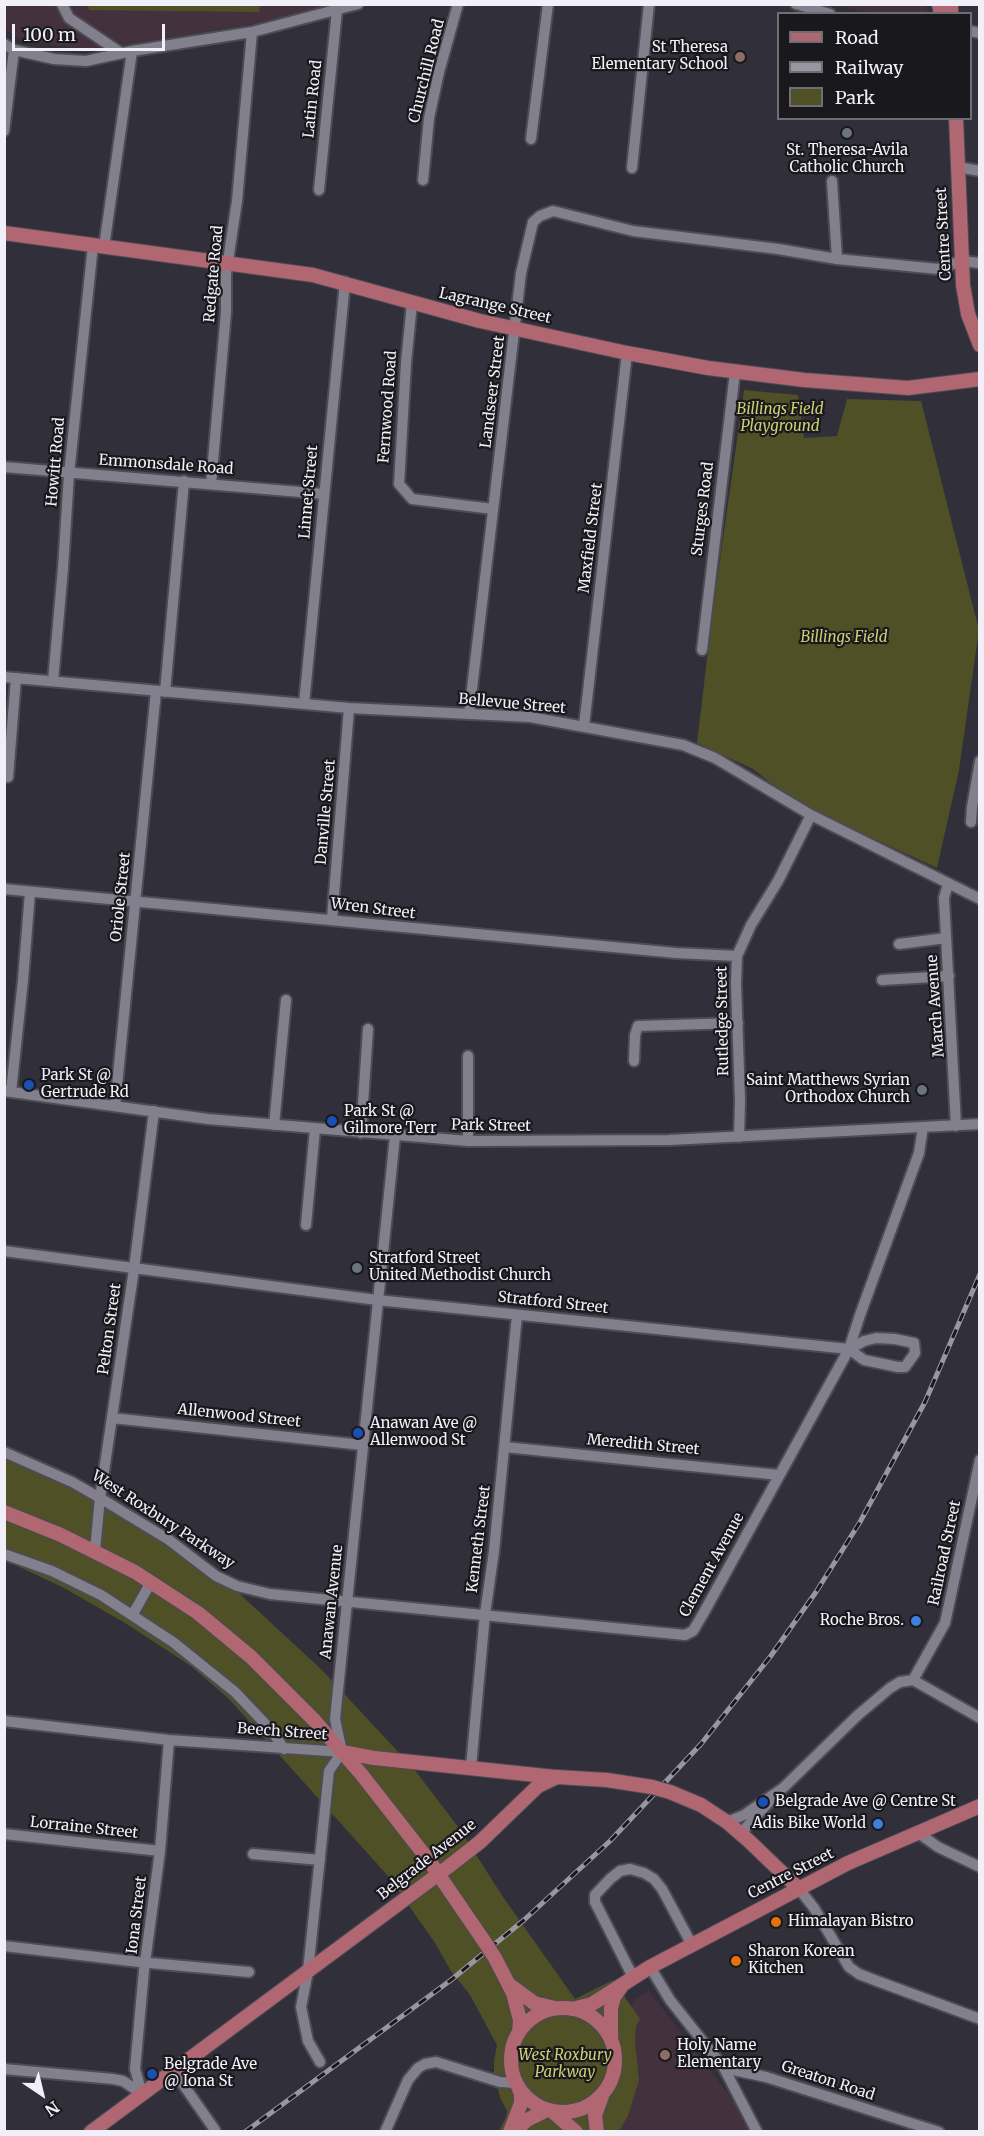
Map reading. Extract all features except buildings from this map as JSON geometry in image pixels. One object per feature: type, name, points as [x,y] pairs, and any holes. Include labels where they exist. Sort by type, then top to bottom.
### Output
[{"type":"main road","name":"Centre Street","points":[[956,120],[961,261],[965,301],[980,345]]},
{"type":"main road","name":"Lagrange Street","points":[[4,233],[281,269],[345,282],[412,303],[516,329],[627,353],[735,372],[908,388],[980,379]]},
{"type":"main road","points":[[4,1512],[95,1550],[151,1582],[198,1613],[234,1642],[289,1694],[342,1752],[388,1808],[486,1944],[510,1984],[520,2020],[511,2058],[521,2094],[512,2132]]},
{"type":"main road","name":"Beech Street","points":[[342,1752],[374,1758],[557,1777]]},
{"type":"main road","points":[[557,1777],[607,1780],[652,1787],[701,1805],[741,1833],[799,1889]]},
{"type":"main road","name":"Belgrade Avenue","points":[[91,2132],[438,1875],[480,1842],[532,1791],[557,1777]]},
{"type":"main road","name":"Centre Street","points":[[572,2009],[592,2004],[650,1967],[848,1863],[980,1806]]},
{"type":"main road","points":[[597,2132],[596,2109],[612,2079],[616,2063],[610,2025],[612,2003],[628,1981]]},
{"type":"main road","points":[[510,1984],[522,1996],[534,2003],[586,2013],[599,2021],[612,2039]]},
{"type":"main road","points":[[518,2034],[531,2019],[557,2008]]},
{"type":"main road","points":[[518,2086],[534,2104],[549,2111],[576,2132]]},
{"type":"main road","points":[[512,2132],[527,2120],[549,2111],[563,2113],[578,2111],[592,2104],[604,2094]]},
{"type":"street","points":[[62,4],[69,18],[126,52]]},
{"type":"street","points":[[4,131],[9,47],[54,59],[86,61],[126,52],[252,32],[358,4]]},
{"type":"street","name":"Churchill Road","points":[[423,180],[429,118],[458,4]]},
{"type":"street","points":[[531,139],[548,4]]},
{"type":"street","points":[[632,168],[649,4]]},
{"type":"street","points":[[796,4],[823,12]]},
{"type":"street","name":"Latin Road","points":[[319,190],[337,10]]},
{"type":"street","name":"Redgate Road","points":[[211,484],[228,263],[237,201],[252,32]]},
{"type":"street","name":"Howitt Road","points":[[53,681],[69,474],[126,52]]},
{"type":"street","points":[[958,167],[980,171]]},
{"type":"street","points":[[832,181],[837,259]]},
{"type":"street","name":"Landseer Street","points":[[469,714],[521,273],[533,222],[540,216],[553,211],[633,231],[778,249],[837,259],[938,269],[961,261]]},
{"type":"street","points":[[961,261],[980,263]]},
{"type":"street","name":"Linnet Street","points":[[304,704],[345,282]]},
{"type":"street","name":"Fernwood Road","points":[[412,303],[399,484],[412,499],[493,509]]},
{"type":"street","name":"Maxfield Street","points":[[584,726],[627,353]]},
{"type":"street","name":"Sturges Road","points":[[702,650],[735,372]]},
{"type":"street","name":"Emmonsdale Road","points":[[4,467],[324,494]]},
{"type":"street","name":"Oriole Street","points":[[115,1106],[135,901],[184,482]]},
{"type":"street","points":[[8,777],[10,677]]},
{"type":"street","name":"Bellevue Street","points":[[10,677],[350,708],[530,717],[683,745],[715,758],[811,815],[980,899]]},
{"type":"street","name":"Danville Street","points":[[332,919],[350,708]]},
{"type":"street","points":[[971,822],[980,761]]},
{"type":"street","name":"Rutledge Street","points":[[739,1137],[738,956],[751,925],[811,815]]},
{"type":"street","name":"March Avenue","points":[[948,884],[944,898],[956,1126]]},
{"type":"street","name":"Wren Street","points":[[4,889],[332,919],[411,929],[676,953],[738,956]]},
{"type":"street","points":[[8,1091],[23,980],[30,892]]},
{"type":"street","points":[[899,944],[946,938]]},
{"type":"street","points":[[882,980],[949,976]]},
{"type":"street","points":[[274,1125],[286,1000]]},
{"type":"street","points":[[634,1061],[638,1026],[738,1023]]},
{"type":"street","points":[[361,1133],[368,1029]]},
{"type":"street","points":[[468,1056],[468,1141]]},
{"type":"street","name":"Park Street","points":[[8,1091],[274,1125],[468,1141],[669,1140],[980,1124]]},
{"type":"street","name":"Pelton Street","points":[[95,1550],[100,1498],[134,1269],[154,1111]]},
{"type":"street","name":"Clement Avenue","points":[[237,1586],[270,1594],[685,1635],[693,1631],[849,1349],[919,1153],[922,1127]]},
{"type":"street","points":[[306,1225],[315,1129]]},
{"type":"street","name":"Anawan Avenue","points":[[342,1752],[335,1719],[395,1136]]},
{"type":"street","name":"Stratford Street","points":[[4,1251],[378,1300],[849,1349],[864,1360],[898,1367],[905,1367],[915,1353],[914,1343],[876,1338],[849,1349]]},
{"type":"street","name":"Kenneth Street","points":[[471,1767],[485,1614],[518,1315]]},
{"type":"street","name":"Allenwood Street","points":[[112,1418],[362,1445]]},
{"type":"street","name":"Meredith Street","points":[[505,1447],[779,1475]]},
{"type":"street","name":"West Roxbury Parkway","points":[[4,1452],[72,1482],[100,1498],[169,1540],[216,1576],[237,1586]]},
{"type":"street","name":"Railroad Street","points":[[913,1680],[945,1623],[980,1460]]},
{"type":"street","points":[[4,1554],[52,1571],[133,1614],[173,1642],[235,1692],[272,1731],[284,1749]]},
{"type":"street","points":[[133,1614],[151,1582]]},
{"type":"street","points":[[741,1833],[775,1795],[895,1684],[913,1680],[980,1718]]},
{"type":"street","name":"Beech Street","points":[[4,1720],[169,1740],[342,1752]]},
{"type":"street","name":"Iona Street","points":[[141,2094],[135,2069],[160,1851],[169,1740]]},
{"type":"street","points":[[320,2062],[308,2041],[301,2015],[302,1997],[308,1971],[329,1771],[342,1752]]},
{"type":"street","points":[[728,1822],[744,1815],[775,1795]]},
{"type":"street","points":[[917,1832],[938,1847],[980,1867]]},
{"type":"street","name":"Lorraine Street","points":[[4,1834],[160,1851]]},
{"type":"street","points":[[253,1854],[320,1860]]},
{"type":"street","points":[[628,1981],[594,1902],[595,1895],[620,1871],[630,1869],[654,1879],[662,1889],[692,1945]]},
{"type":"street","points":[[799,1889],[814,1908],[849,1967],[859,1974],[980,2019]]},
{"type":"street","points":[[4,1946],[249,1972]]},
{"type":"street","points":[[650,1967],[670,2000],[724,2068],[757,2132]]},
{"type":"street","points":[[385,2132],[408,2080],[424,2064],[436,2062],[518,2086]]},
{"type":"street","name":"Greaton Road","points":[[724,2068],[766,2077],[939,2132]]},
{"type":"street","points":[[4,2070],[113,2079],[123,2081],[141,2094]]},
{"type":"street","points":[[173,2070],[215,2130]]},
{"type":"shaded area","points":[[4,5],[331,5],[252,24],[89,51],[19,39],[5,29]]},
{"type":"shaded area","points":[[834,5],[926,5],[928,12],[866,12]]},
{"type":"shaded area","name":"Holy Name Elementary","points":[[649,1991],[735,2103],[748,2131],[609,2132],[626,2016],[634,2000]]},
{"type":"green space","points":[[88,5],[260,5],[259,12],[89,10]]},
{"type":"green space","name":"Billings Field","points":[[744,390],[798,395],[804,438],[837,436],[847,399],[921,401],[979,630],[959,770],[937,868],[795,802],[753,769],[697,743]]},
{"type":"green space","name":"West Roxbury Parkway","points":[[4,1449],[81,1489],[109,1495],[146,1520],[192,1562],[228,1583],[323,1671],[414,1769],[459,1828],[503,1897],[575,1999],[613,1980],[640,2019],[636,2026],[635,2042],[639,2080],[628,2116],[619,2131],[499,2131],[507,2111],[494,2076],[497,2045],[470,1995],[451,1971],[435,1943],[388,1876],[229,1699],[191,1666],[125,1623],[64,1588],[5,1560]]},
{"type":"railway","points":[[245,2132],[451,1980],[524,1920],[610,1841],[701,1744],[770,1657],[816,1592],[860,1522],[925,1402],[980,1274]]},
{"type":"place","name":"St Theresa Elementary School","points":[[740,57]]},
{"type":"place","name":"St. Theresa-Avila Catholic Church","points":[[847,133]]},
{"type":"place","name":"Park St @ Gertrude Rd","points":[[29,1085]]},
{"type":"place","name":"Saint Matthews Syrian Orthodox Church","points":[[922,1090]]},
{"type":"place","name":"Park St @ Gilmore Terr","points":[[332,1121]]},
{"type":"place","name":"Stratford Street United Methodist Church","points":[[357,1268]]},
{"type":"place","name":"Anawan Ave @ Allenwood St","points":[[358,1433]]},
{"type":"place","name":"Roche Bros.","points":[[916,1621]]},
{"type":"place","name":"Belgrade Ave @ Centre St","points":[[763,1802]]},
{"type":"place","name":"Adis Bike World","points":[[878,1824]]},
{"type":"place","name":"Himalayan Bistro","points":[[776,1922]]},
{"type":"place","name":"Sharon Korean Kitchen","points":[[736,1961]]},
{"type":"place","name":"Holy Name Elementary","points":[[665,2055]]},
{"type":"place","name":"Belgrade Ave @ Iona St","points":[[152,2074]]},
{"type":"park label","name":"Billings Field Playground","points":[[780,418]]}]
